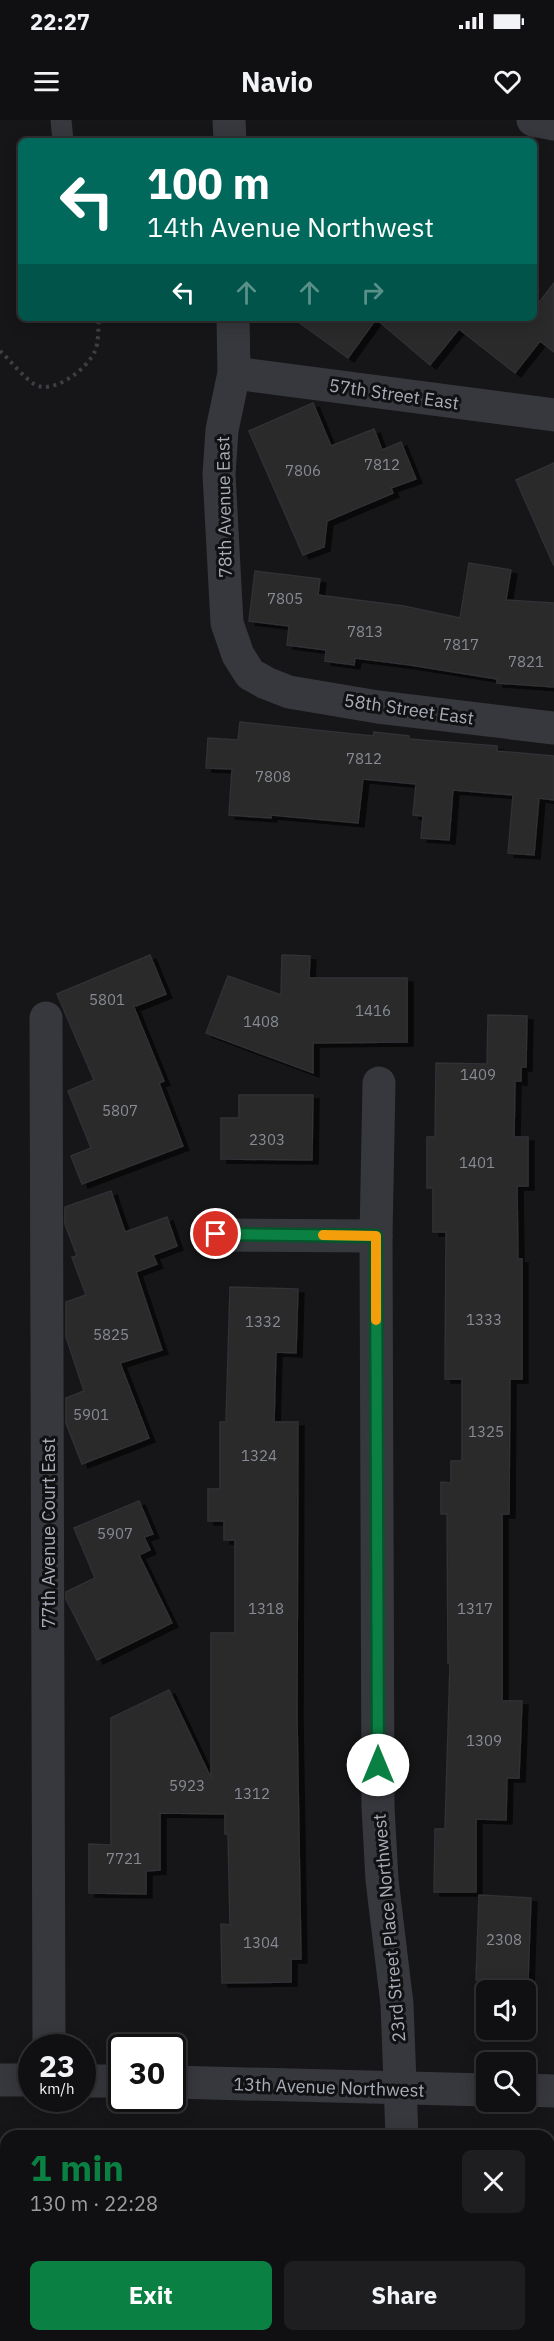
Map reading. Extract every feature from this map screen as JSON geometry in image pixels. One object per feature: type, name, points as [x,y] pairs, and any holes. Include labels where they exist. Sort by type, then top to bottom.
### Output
[{"type":"street","points":[[229,120],[230,138]]},
{"type":"street","points":[[534,120],[554,124]]},
{"type":"street","name":"78th Avenue East","points":[[233,321],[234,373],[222,430],[219,474],[227,623],[238,655],[250,674],[266,683]]},
{"type":"street","name":"57th Street East","points":[[234,373],[554,415]]},
{"type":"street","name":"58th Street East","points":[[266,683],[289,692],[378,706],[554,728]]},
{"type":"street","name":"77th Avenue Court East","points":[[46,1018],[50,2034]]},
{"type":"street","name":"23rd Street Place Northwest","points":[[379,1083],[376,1236],[378,1807],[382,1880],[398,2004],[402,2130]]},
{"type":"street","points":[[216,1234],[376,1236]]},
{"type":"street","points":[[0,2080],[18,2080]]},
{"type":"street","name":"13th Avenue Northwest","points":[[186,2082],[476,2090]]},
{"type":"street","points":[[536,2090],[554,2091]]},
{"type":"lane","points":[[61,120],[63,138]]},
{"type":"path","points":[[0,351],[35,384],[45,388],[55,387],[87,362],[96,351],[99,321]]},
{"type":"building","points":[[554,283],[554,352],[540,341],[515,373],[459,329],[430,365],[378,321],[537,321],[537,305]]},
{"type":"building","points":[[297,321],[375,321],[348,358]]},
{"type":"building","points":[[313,403],[331,446],[374,429],[382,450],[401,442],[416,479],[391,488],[393,493],[327,521],[324,547],[303,555],[249,431]]},
{"type":"building","points":[[554,463],[554,566],[516,480]]},
{"type":"building","points":[[469,563],[511,570],[506,600],[554,603],[554,687],[497,683],[497,679],[355,658],[354,665],[325,661],[326,650],[287,645],[289,626],[249,621],[255,571],[320,579],[318,595],[404,606],[460,618]]},
{"type":"building","points":[[240,722],[373,736],[374,732],[409,736],[409,739],[497,746],[497,751],[554,756],[554,800],[539,798],[534,855],[508,853],[513,795],[453,790],[449,840],[421,838],[423,816],[413,815],[416,784],[363,779],[358,823],[271,815],[271,818],[229,815],[232,769],[206,768],[208,738],[238,740]]},
{"type":"building","points":[[150,955],[166,994],[136,1006],[133,1005],[164,1081],[159,1083],[183,1146],[82,1184],[71,1156],[91,1148],[68,1091],[94,1080],[57,994]]},
{"type":"building","points":[[282,955],[310,956],[309,978],[407,978],[407,1042],[313,1043],[313,1073],[206,1033],[228,976],[281,995]]},
{"type":"building","points":[[488,1015],[527,1016],[526,1067],[521,1067],[521,1081],[515,1081],[514,1137],[528,1137],[528,1186],[517,1186],[518,1259],[522,1259],[522,1379],[510,1379],[509,1514],[502,1514],[502,1701],[522,1701],[519,1778],[507,1778],[506,1820],[476,1819],[476,1892],[434,1892],[435,1829],[445,1829],[450,1663],[448,1663],[447,1514],[441,1514],[441,1482],[451,1483],[451,1461],[462,1461],[462,1379],[445,1379],[446,1232],[433,1232],[433,1188],[427,1188],[427,1137],[435,1137],[436,1063],[487,1064]]},
{"type":"building","points":[[239,1095],[313,1095],[312,1160],[221,1159],[221,1118],[239,1118]]},
{"type":"building","points":[[111,1191],[125,1232],[167,1217],[177,1246],[153,1255],[157,1264],[136,1272],[162,1350],[120,1363],[149,1438],[82,1464],[66,1423],[66,1398],[84,1391],[66,1337],[66,1302],[86,1295],[72,1257],[77,1256],[65,1224],[65,1207]]},
{"type":"building","points":[[230,1287],[298,1289],[296,1353],[276,1352],[274,1422],[298,1422],[297,1716],[301,1959],[291,1959],[291,1982],[222,1983],[221,1924],[230,1925],[228,1834],[225,1834],[225,1814],[160,1813],[160,1870],[146,1871],[146,1894],[89,1893],[89,1844],[111,1845],[111,1718],[169,1690],[211,1778],[211,1633],[235,1633],[235,1540],[224,1540],[224,1521],[208,1521],[208,1489],[220,1489],[220,1422],[226,1422]]},
{"type":"building","points":[[139,1501],[153,1534],[144,1537],[150,1550],[139,1555],[172,1623],[97,1660],[66,1599],[66,1592],[95,1578],[74,1528]]},
{"type":"building","points":[[479,1895],[531,1898],[528,1980],[476,1980]]},
{"type":"slow traffic","points":[[323,1235],[376,1236],[376,1320]]},
{"type":"route","points":[[216,1234],[376,1236],[378,1765]]}]
